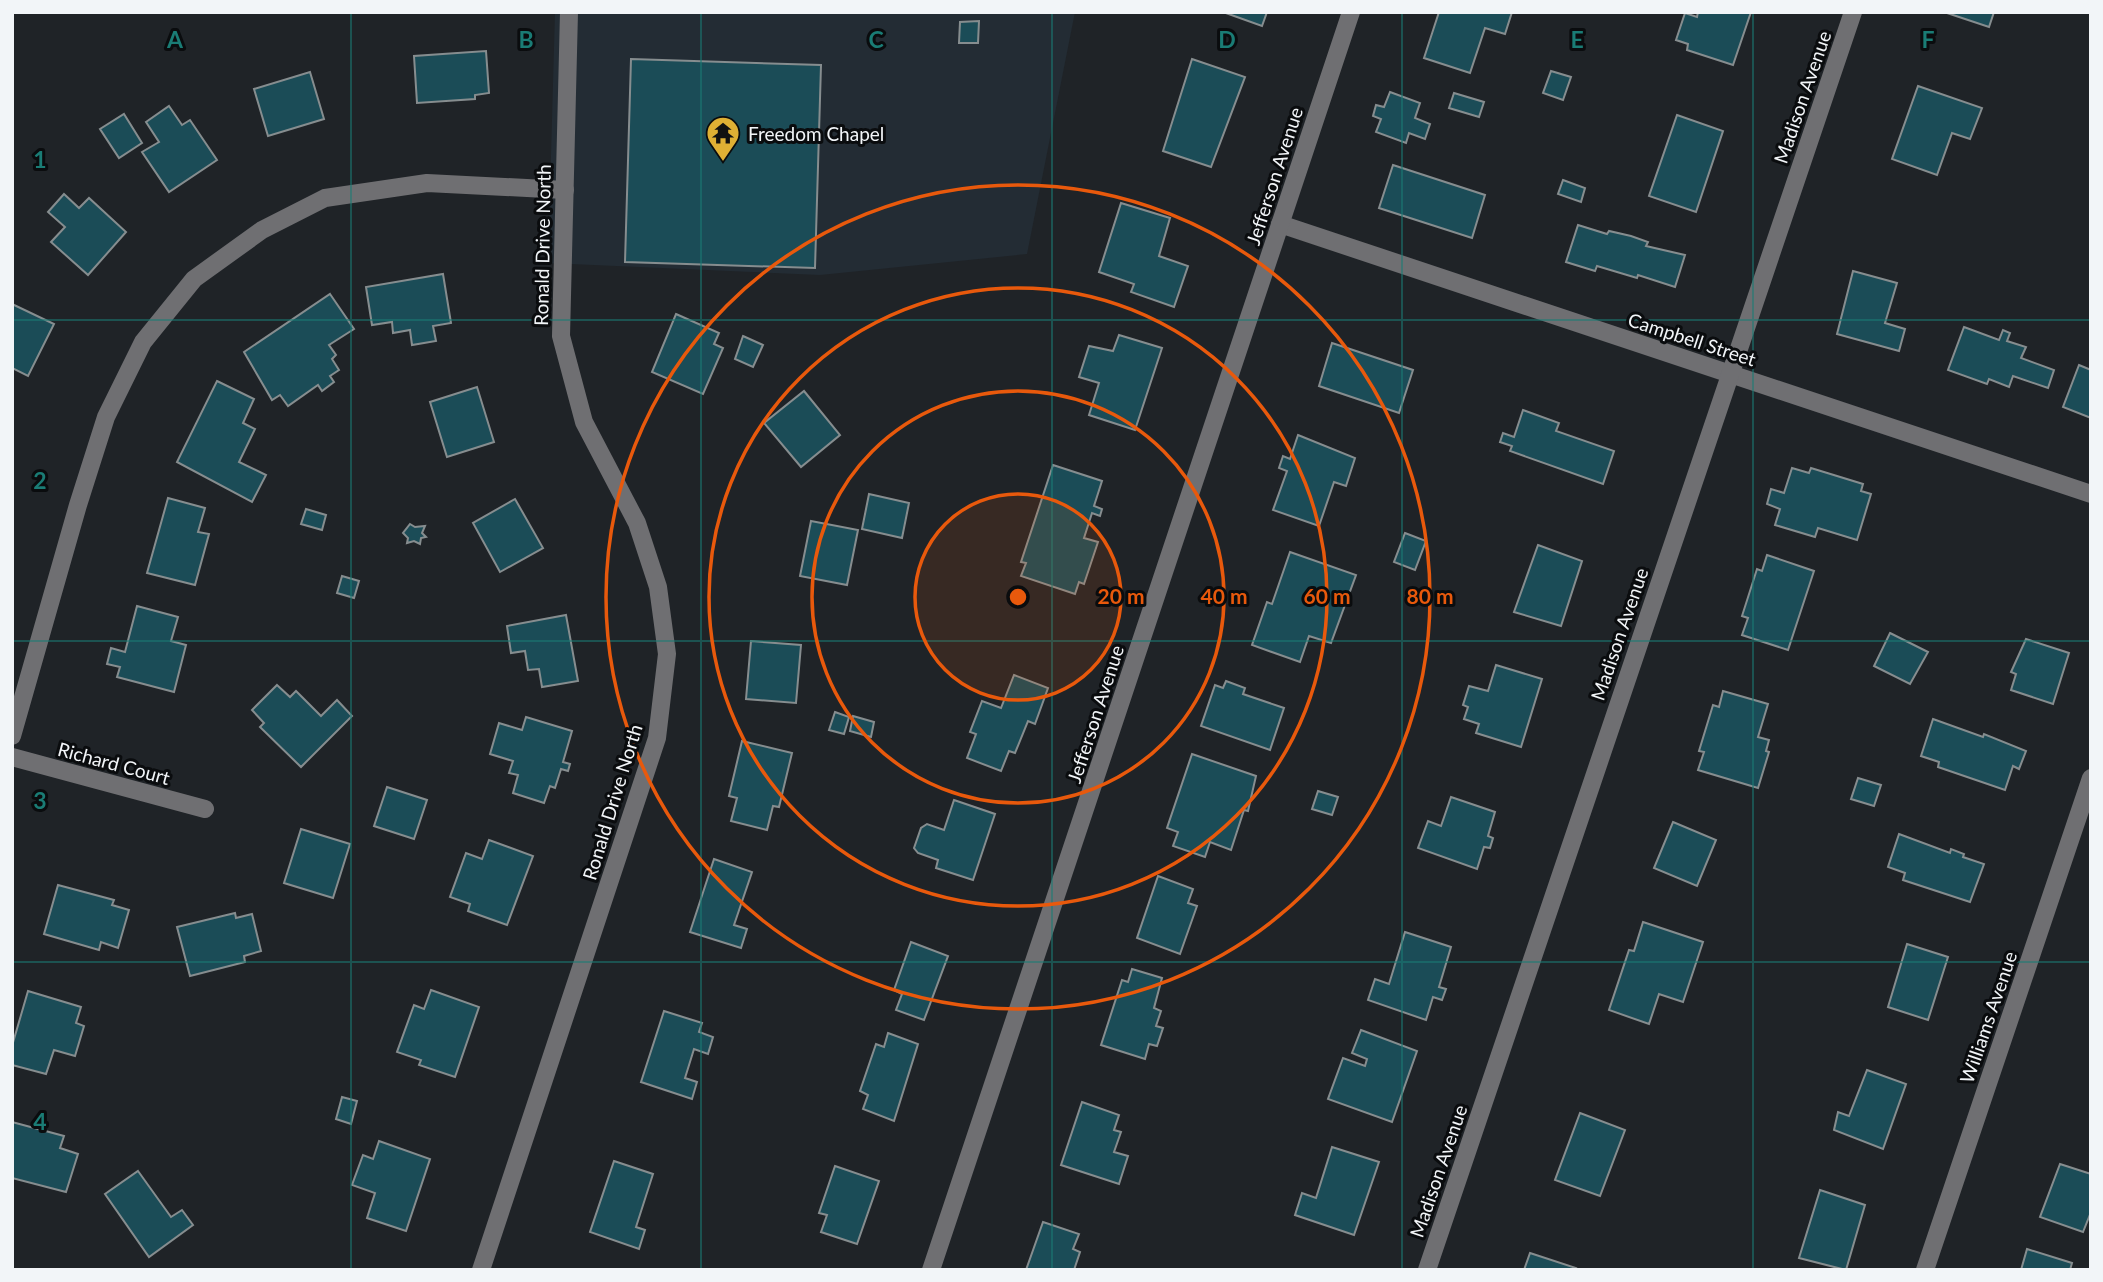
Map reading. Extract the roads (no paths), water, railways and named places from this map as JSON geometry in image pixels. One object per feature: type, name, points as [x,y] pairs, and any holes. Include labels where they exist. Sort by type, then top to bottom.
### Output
[{"type":"street","name":"Ronald Drive North","points":[[481,1270],[657,738],[667,654],[658,587],[642,536],[584,422],[561,336],[569,12]]},
{"type":"street","name":"Jefferson Avenue","points":[[931,1270],[1351,12]]},
{"type":"street","name":"Madison Avenue","points":[[1427,1270],[1853,12]]},
{"type":"street","points":[[12,736],[106,417],[143,342],[194,279],[262,230],[325,198],[427,183],[565,190]]},
{"type":"street","name":"Campbell Street","points":[[1280,224],[2091,494]]},
{"type":"street","name":"Richard Court","points":[[12,757],[205,809]]},
{"type":"street","name":"Williams Avenue","points":[[1925,1270],[2091,778]]},
{"type":"place","name":"Freedom Chapel","points":[[723,163]]}]
